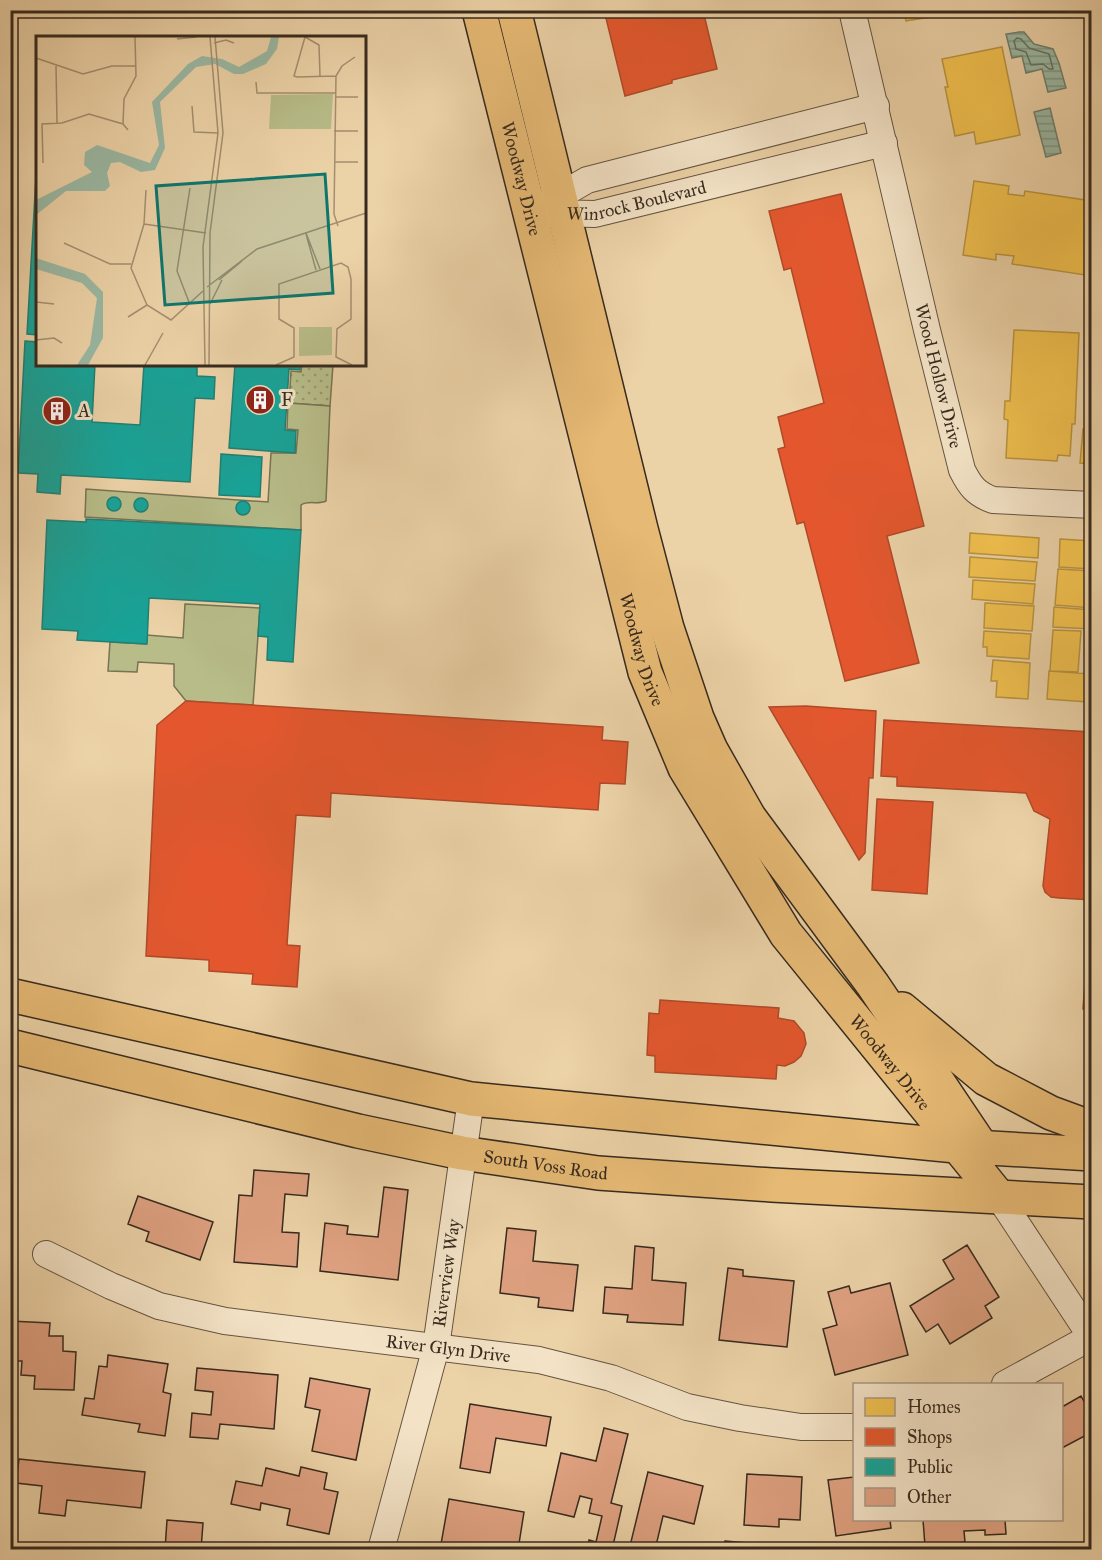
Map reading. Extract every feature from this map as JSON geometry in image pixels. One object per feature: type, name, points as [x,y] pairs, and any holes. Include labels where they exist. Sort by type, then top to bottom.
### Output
[{"type":"main road","name":"Woodway Drive","points":[[479,10],[502,103],[551,206],[642,529],[667,628],[697,718],[698,759],[749,817],[873,985],[999,1197]]},
{"type":"main road","name":"Woodway Drive","points":[[514,10],[612,542],[645,672],[698,759],[786,934],[970,1147]]},
{"type":"main road","points":[[612,542],[642,529]]},
{"type":"main road","points":[[873,985],[986,1079],[1051,1113],[1092,1128]]},
{"type":"main road","points":[[10,995],[471,1099],[970,1147],[1092,1154]]},
{"type":"main road","points":[[109,1071],[121,1019]]},
{"type":"main road","name":"South Voss Road","points":[[10,1046],[358,1131],[462,1153],[598,1173],[1092,1202]]},
{"type":"street","points":[[852,10],[884,142]]},
{"type":"street","name":"Winrock Boulevard","points":[[551,206],[587,180],[876,106]]},
{"type":"street","name":"Winrock Boulevard","points":[[551,206],[595,214],[884,142]]},
{"type":"street","name":"Wood Hollow Drive","points":[[884,142],[962,470],[970,486],[981,496],[993,500],[1092,505]]},
{"type":"street","name":"Riverview Way","points":[[381,1550],[436,1347],[471,1099]]},
{"type":"street","name":"Woodway Drive","points":[[999,1197],[1091,1338]]},
{"type":"street","name":"River Glyn Drive","points":[[46,1254],[111,1286],[159,1306],[225,1321],[539,1360],[611,1378],[687,1407],[801,1427],[853,1428]]},
{"type":"street","points":[[1007,1383],[1091,1338]]},
{"type":"green space","points":[[302,366],[333,366],[330,406],[289,403],[291,371],[301,372]]},
{"type":"green space","points":[[288,403],[330,406],[326,501],[301,505],[301,530],[85,517],[86,489],[268,502],[271,453],[296,453],[298,430],[287,429]]},
{"type":"green space","points":[[185,604],[260,608],[253,705],[186,701],[174,686],[174,664],[138,662],[137,672],[108,671],[110,642],[146,644],[147,635],[183,638]]},
{"type":"water","points":[[1024,32],[1034,44],[1053,49],[1066,88],[1048,92],[1042,69],[1026,73],[1022,56],[1012,58],[1006,34]]},
{"type":"water","points":[[1050,108],[1061,153],[1046,157],[1034,112]]},
{"type":"building: Homes","points":[[904,10],[969,10],[969,11],[906,21]]},
{"type":"building: Homes","points":[[1002,47],[1020,135],[976,144],[974,132],[955,136],[942,59]]},
{"type":"building: Homes","points":[[1092,115],[1092,194],[1088,193]]},
{"type":"building: Homes","points":[[974,181],[1009,186],[1008,194],[1024,196],[1025,191],[1092,201],[1092,276],[1012,264],[1014,256],[996,254],[996,260],[963,255]]},
{"type":"building: Homes","points":[[1014,330],[1079,333],[1075,424],[1072,424],[1070,456],[1058,455],[1057,461],[1006,458],[1008,420],[1004,419],[1005,401],[1010,401]]},
{"type":"building: Homes","points":[[1083,429],[1092,430],[1092,464],[1080,463]]},
{"type":"building: Homes","points":[[970,533],[1039,538],[1038,558],[969,553]]},
{"type":"building: Homes","points":[[1060,539],[1092,541],[1092,569],[1059,567]]},
{"type":"building: Homes","points":[[970,557],[1037,562],[1035,581],[969,577]]},
{"type":"building: Homes","points":[[1058,569],[1092,571],[1092,608],[1055,605]]},
{"type":"building: Homes","points":[[973,580],[1035,584],[1033,604],[972,599]]},
{"type":"building: Homes","points":[[985,603],[1034,606],[1032,631],[984,628]]},
{"type":"building: Homes","points":[[1054,607],[1092,610],[1092,629],[1053,627]]},
{"type":"building: Homes","points":[[1053,630],[1081,631],[1078,672],[1050,671]]},
{"type":"building: Homes","points":[[984,631],[1031,634],[1029,659],[987,656],[987,647],[983,647]]},
{"type":"building: Homes","points":[[993,660],[1030,663],[1028,699],[996,697],[997,681],[991,681]]},
{"type":"building: Homes","points":[[1049,671],[1092,674],[1092,697],[1088,696],[1088,702],[1047,699]]},
{"type":"building: Shops","points":[[604,10],[703,10],[717,69],[672,80],[672,83],[625,96]]},
{"type":"building: Shops","points":[[841,194],[924,526],[887,536],[919,663],[845,681],[804,522],[797,524],[778,449],[785,447],[778,417],[824,403],[791,268],[784,270],[769,211]]},
{"type":"building: Shops","points":[[186,701],[603,727],[602,740],[628,742],[625,784],[600,783],[598,810],[331,793],[330,817],[296,815],[287,945],[300,946],[297,987],[252,984],[253,974],[209,971],[209,960],[146,956],[157,725]]},
{"type":"building: Shops","points":[[806,706],[876,711],[873,778],[869,778],[865,853],[859,860],[769,707]]},
{"type":"building: Shops","points":[[884,720],[1092,732],[1092,900],[1051,897],[1045,892],[1043,886],[1050,819],[1034,811],[1026,793],[897,786],[897,777],[881,776]]},
{"type":"building: Shops","points":[[877,799],[933,802],[927,894],[872,890]]},
{"type":"building: Shops","points":[[1088,942],[1092,942],[1092,1022],[1087,1022],[1088,1010],[1083,1009]]},
{"type":"building: Shops","points":[[660,1000],[779,1008],[778,1018],[794,1021],[804,1033],[806,1044],[801,1056],[794,1062],[785,1066],[777,1065],[776,1079],[655,1072],[655,1056],[647,1055],[649,1013],[659,1014]]},
{"type":"building: Public","points":[[36,177],[36,335],[27,334]]},
{"type":"building: Public","name":"A","points":[[25,341],[36,342],[36,366],[95,366],[92,422],[140,425],[144,366],[197,366],[197,376],[215,377],[214,399],[195,398],[190,482],[61,475],[60,494],[37,492],[38,474],[18,473]]},
{"type":"building: Public","name":"F","points":[[235,366],[300,366],[300,370],[289,369],[285,430],[296,431],[295,453],[229,448]]},
{"type":"building: Public","points":[[221,454],[262,457],[260,497],[219,495]]},
{"type":"building: Public","points":[[111,497],[117,497],[121,504],[117,511],[111,511],[107,507],[107,501]]},
{"type":"building: Public","points":[[138,498],[144,498],[148,505],[144,512],[138,512],[134,508],[134,502]]},
{"type":"building: Public","points":[[240,501],[246,501],[250,508],[246,515],[240,515],[236,511],[236,505]]},
{"type":"building: Public","points":[[86,519],[301,530],[293,662],[267,660],[268,637],[258,636],[260,604],[149,598],[147,644],[77,640],[78,631],[42,629],[47,520],[86,522]]},
{"type":"building: Other","points":[[254,1170],[309,1174],[307,1196],[285,1194],[282,1232],[299,1233],[297,1267],[234,1262],[239,1195],[252,1196]]},
{"type":"building: Other","points":[[384,1187],[408,1190],[398,1280],[320,1271],[325,1223],[348,1226],[347,1234],[378,1237]]},
{"type":"building: Other","points":[[138,1196],[213,1222],[200,1260],[146,1241],[149,1232],[128,1224]]},
{"type":"building: Other","points":[[507,1228],[536,1231],[533,1261],[578,1265],[573,1311],[538,1307],[539,1298],[500,1293]]},
{"type":"building: Other","points":[[967,1245],[999,1297],[985,1306],[992,1318],[950,1344],[938,1324],[926,1332],[910,1306],[954,1279],[943,1260]]},
{"type":"building: Other","points":[[635,1246],[654,1248],[652,1280],[686,1283],[683,1325],[627,1322],[628,1315],[603,1313],[605,1287],[632,1289]]},
{"type":"building: Other","points":[[728,1268],[743,1270],[743,1276],[794,1281],[787,1347],[719,1340]]},
{"type":"building: Other","points":[[890,1283],[908,1355],[835,1375],[823,1329],[837,1325],[828,1292],[849,1286],[851,1293]]},
{"type":"building: Other","points":[[10,1321],[50,1323],[49,1336],[63,1336],[63,1351],[76,1352],[74,1390],[34,1389],[35,1376],[21,1375],[22,1361],[10,1361]]},
{"type":"building: Other","points":[[108,1355],[168,1364],[163,1392],[171,1394],[165,1436],[138,1432],[140,1424],[82,1415],[85,1398],[94,1399],[99,1366],[107,1367]]},
{"type":"building: Other","points":[[197,1368],[278,1375],[274,1429],[220,1424],[218,1439],[190,1437],[192,1413],[211,1415],[213,1392],[195,1390]]},
{"type":"building: Other","points":[[310,1378],[370,1389],[356,1460],[312,1451],[320,1410],[305,1407]]},
{"type":"building: Other","points":[[1081,1396],[1092,1416],[1092,1432],[1063,1447],[1063,1406]]},
{"type":"building: Other","points":[[470,1404],[551,1417],[546,1446],[496,1438],[490,1473],[460,1468]]},
{"type":"building: Other","points":[[604,1428],[628,1434],[611,1503],[622,1506],[612,1550],[587,1550],[589,1540],[596,1542],[602,1516],[589,1513],[592,1499],[580,1496],[574,1517],[548,1511],[561,1453],[596,1461]]},
{"type":"building: Other","points":[[19,1459],[145,1472],[141,1508],[67,1500],[65,1516],[39,1513],[42,1486],[16,1483]]},
{"type":"building: Other","points":[[301,1467],[327,1473],[324,1489],[338,1492],[329,1534],[287,1525],[290,1509],[261,1503],[260,1510],[231,1504],[236,1481],[262,1486],[266,1468],[299,1476]]},
{"type":"building: Other","points":[[648,1472],[703,1486],[694,1524],[663,1516],[655,1550],[629,1550]]},
{"type":"building: Other","points":[[747,1474],[802,1477],[800,1520],[779,1519],[779,1527],[744,1525]]},
{"type":"building: Other","points":[[853,1477],[853,1521],[890,1521],[891,1528],[836,1536],[828,1480]]},
{"type":"building: Other","points":[[449,1499],[524,1512],[518,1550],[455,1550],[456,1546],[441,1544]]},
{"type":"building: Other","points":[[167,1520],[203,1523],[201,1550],[165,1550]]},
{"type":"building: Other","points":[[923,1521],[1005,1521],[1006,1534],[985,1535],[985,1530],[964,1531],[965,1542],[925,1546]]},
{"type":"building: Other","points":[[725,1541],[747,1543],[746,1550],[724,1550]]},
{"type":"place","name":"F","points":[[260,400]]},
{"type":"place","name":"A","points":[[57,411]]}]
